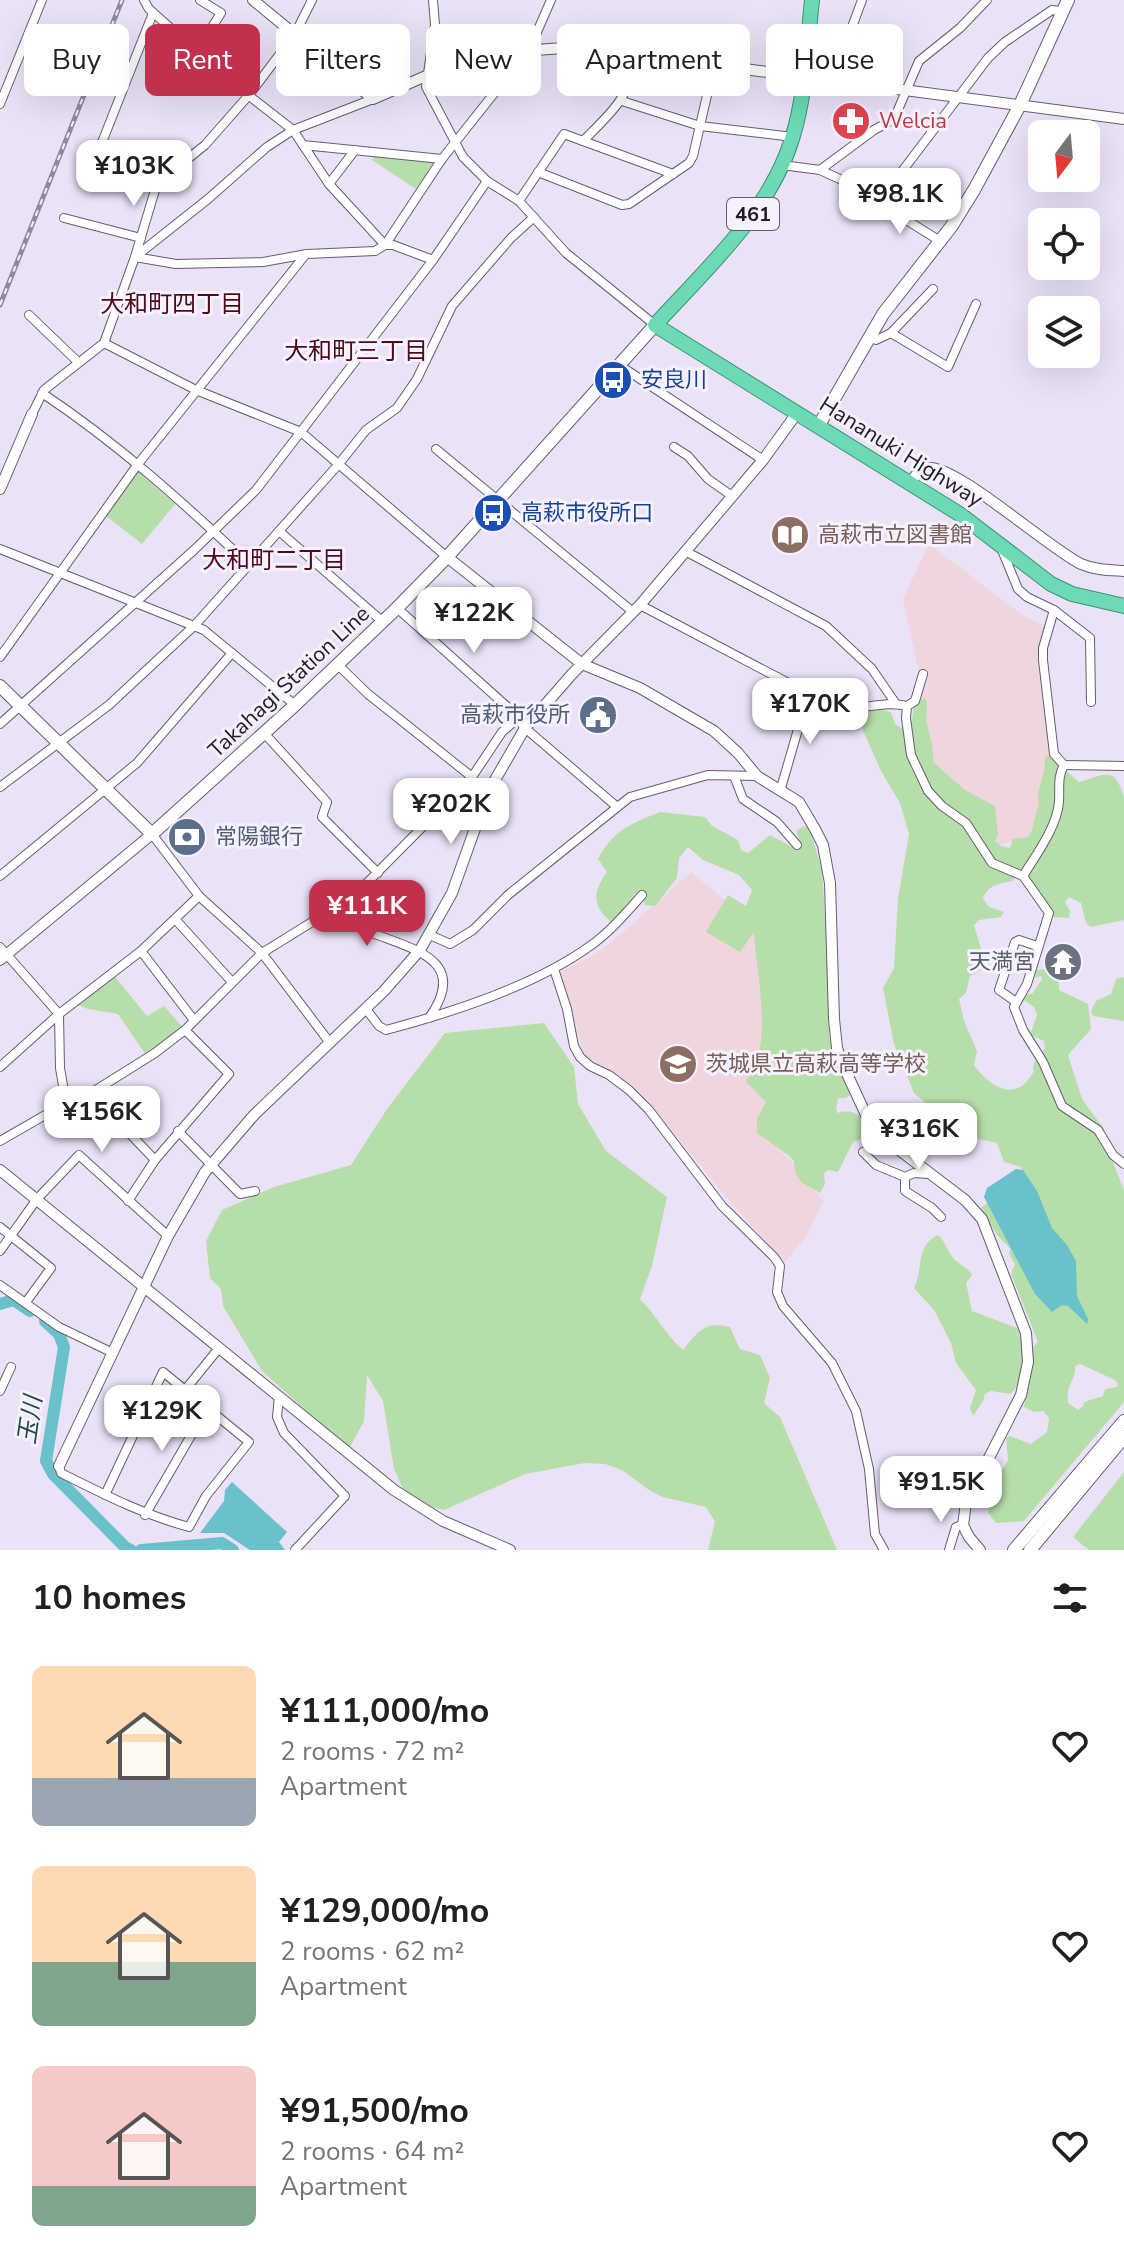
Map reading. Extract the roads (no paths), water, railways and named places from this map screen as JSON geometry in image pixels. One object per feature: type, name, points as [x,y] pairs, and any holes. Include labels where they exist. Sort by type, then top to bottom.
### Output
[{"type":"highway","name":"461","points":[[810,24],[812,0]]},
{"type":"highway","name":"461","points":[[655,325],[764,198],[793,137],[801,96]]},
{"type":"highway","name":"Hananuki Highway","points":[[655,325],[961,515],[1033,572],[1071,595],[1124,606]]},
{"type":"main road","points":[[819,425],[869,335],[974,190],[1020,105],[1064,6]]},
{"type":"main road","name":"Takahagi Station Line","points":[[152,834],[397,608],[447,557],[655,325]]},
{"type":"main road","points":[[0,686],[152,834]]},
{"type":"main road","points":[[1014,1550],[1123,1428]]},
{"type":"main road","points":[[1030,1550],[1123,1428]]},
{"type":"street","points":[[0,104],[4,82],[42,0]]},
{"type":"street","points":[[144,0],[166,24]]},
{"type":"street","points":[[200,0],[221,13],[214,24]]},
{"type":"street","points":[[253,0],[283,24]]},
{"type":"street","points":[[300,24],[312,0]]},
{"type":"street","points":[[433,0],[435,24]]},
{"type":"street","points":[[540,24],[551,0]]},
{"type":"street","points":[[853,24],[862,0]]},
{"type":"street","points":[[820,170],[894,119],[919,61],[960,28],[987,0]]},
{"type":"street","points":[[878,203],[988,58],[1005,42],[1052,10],[1064,6]]},
{"type":"street","points":[[99,150],[153,13]]},
{"type":"street","points":[[260,80],[276,59]]},
{"type":"street","points":[[135,257],[267,147],[293,130],[426,76]]},
{"type":"street","points":[[903,90],[1124,119]]},
{"type":"street","points":[[0,489],[42,393],[104,343],[155,190],[205,145],[248,96]]},
{"type":"street","points":[[250,96],[293,130],[329,184],[385,245],[433,260]]},
{"type":"street","points":[[369,96],[373,99]]},
{"type":"street","points":[[431,96],[463,157],[487,181],[519,201],[566,253],[655,325]]},
{"type":"street","points":[[135,257],[176,264],[263,262],[307,254],[375,251],[385,245],[454,142],[474,121],[491,96]]},
{"type":"street","points":[[583,141],[625,96]]},
{"type":"street","points":[[538,172],[622,205],[629,204],[693,156],[707,96]]},
{"type":"street","points":[[622,101],[700,126],[793,137]]},
{"type":"street","points":[[519,201],[564,134],[673,174]]},
{"type":"street","points":[[303,145],[442,159]]},
{"type":"street","points":[[329,184],[355,150]]},
{"type":"street","points":[[782,165],[820,170],[863,191],[940,241]]},
{"type":"street","points":[[0,724],[256,490],[433,260],[487,181]]},
{"type":"street","points":[[2,784],[59,744],[140,679],[194,626],[366,430],[397,408],[417,379],[452,306],[511,238],[534,217]]},
{"type":"street","points":[[64,218],[141,238]]},
{"type":"street","points":[[0,657],[138,464],[307,254]]},
{"type":"street","points":[[869,335],[876,340],[891,333],[933,289]]},
{"type":"street","points":[[891,333],[948,367],[976,304]]},
{"type":"street","points":[[29,315],[78,362]]},
{"type":"street","points":[[104,343],[196,390],[301,432],[447,557],[582,664],[640,688],[698,721],[727,742],[757,776],[781,788],[807,813],[823,845],[828,865],[833,928],[835,1035],[842,1063],[873,1130],[965,1200],[982,1219],[1021,1317],[1028,1348],[1021,1395],[966,1503],[963,1525],[980,1550]]},
{"type":"street","points":[[619,365],[763,460]]},
{"type":"street","points":[[42,393],[93,427],[138,464],[248,564]]},
{"type":"street","points":[[105,1495],[163,1372],[249,1442],[206,1496],[189,1527],[145,1515],[105,1495],[61,1473],[59,1466],[168,1236],[211,1165],[254,1115],[366,1009],[420,950],[452,893],[488,792],[525,728],[637,608],[763,460],[797,413]]},
{"type":"street","points":[[674,447],[688,456],[708,479],[732,496]]},
{"type":"street","points":[[436,449],[496,500],[637,608],[836,708],[907,706],[915,701],[923,674]]},
{"type":"street","points":[[910,483],[922,470],[941,470],[996,503],[1072,559],[1098,570],[1124,571]]},
{"type":"street","points":[[279,531],[383,622]]},
{"type":"street","points":[[1001,546],[1018,589],[1054,610],[1090,638],[1091,702]]},
{"type":"street","points":[[0,549],[204,630],[295,705]]},
{"type":"street","points":[[685,551],[826,626],[872,669],[896,704]]},
{"type":"street","points":[[397,608],[525,728],[616,806]]},
{"type":"street","points":[[1054,610],[1043,648],[1054,754],[1064,765],[1124,766]]},
{"type":"street","points":[[0,876],[146,754],[232,653]]},
{"type":"street","points":[[338,665],[368,694],[472,777]]},
{"type":"street","points":[[781,788],[808,695]]},
{"type":"street","points":[[907,706],[911,755],[928,791],[942,806],[966,823],[992,863],[1023,876],[1049,913],[1027,984],[1014,1007],[1062,1106],[1098,1130],[1113,1155],[1124,1164]]},
{"type":"street","points":[[0,1141],[66,1103],[91,1093],[155,1053],[185,1030],[262,953],[354,896],[472,777],[502,732],[517,719]]},
{"type":"street","points":[[264,733],[327,802],[322,817],[378,873]]},
{"type":"street","points":[[1023,876],[1051,826],[1059,803],[1057,788],[1064,765]]},
{"type":"street","points":[[430,935],[450,944],[466,935],[508,895],[616,806],[640,793],[708,775],[757,776]]},
{"type":"street","points":[[734,776],[743,799],[777,822],[797,845]]},
{"type":"street","points":[[66,1103],[60,1068],[59,1014],[2,954],[152,834],[199,896],[262,953],[330,1043]]},
{"type":"street","points":[[366,1009],[386,1030],[429,1018],[554,969],[591,946],[642,895]]},
{"type":"street","points":[[0,1067],[59,1014],[141,951],[199,896]]},
{"type":"street","points":[[333,908],[370,932],[420,950],[432,958],[440,971],[444,987],[439,1004],[429,1018]]},
{"type":"street","points":[[175,919],[232,982]]},
{"type":"street","points":[[1016,1002],[999,990],[1008,960],[1015,942],[1019,940],[1037,946]]},
{"type":"street","points":[[141,951],[193,1019]]},
{"type":"street","points":[[554,969],[567,1009],[574,1046],[580,1057],[619,1082],[639,1100],[722,1206],[780,1266],[777,1292],[783,1306],[832,1363],[856,1411],[869,1469],[875,1534],[884,1550]]},
{"type":"street","points":[[128,1201],[178,1131],[229,1074],[185,1030]]},
{"type":"street","points":[[91,1093],[155,1160]]},
{"type":"street","points":[[178,1131],[240,1194],[255,1191]]},
{"type":"street","points":[[863,1152],[876,1165],[905,1177],[914,1173],[929,1174]]},
{"type":"street","points":[[0,1251],[37,1199],[79,1155],[168,1236]]},
{"type":"street","points":[[0,1170],[394,1490],[464,1531],[510,1550]]},
{"type":"street","points":[[905,1177],[905,1191],[941,1217]]},
{"type":"street","points":[[0,1227],[51,1268],[26,1302]]},
{"type":"street","points":[[0,1285],[59,1327],[113,1353]]},
{"type":"street","points":[[185,1390],[219,1348]]},
{"type":"street","points":[[0,1391],[11,1367]]},
{"type":"street","points":[[279,1396],[277,1417],[284,1433],[345,1496],[295,1550]]},
{"type":"street","points":[[145,1515],[207,1408]]},
{"type":"street","points":[[949,1550],[956,1527],[963,1525]]},
{"type":"water","points":[[1016,1169],[1023,1170],[1037,1191],[1052,1228],[1076,1261],[1077,1296],[1088,1319],[1087,1324],[1068,1306],[1062,1305],[1052,1312],[1035,1294],[984,1197],[987,1188]]},
{"type":"water","points":[[232,1482],[287,1532],[279,1542],[285,1550],[250,1550],[224,1533],[200,1533],[224,1501],[225,1490]]},
{"type":"waterway","name":"玉川","points":[[0,1304],[14,1300],[30,1311]]},
{"type":"waterway","name":"玉川","points":[[45,1321],[59,1334],[64,1347],[46,1461],[53,1474],[131,1550]]},
{"type":"waterway","name":"玉川","points":[[141,1550],[222,1543],[233,1550]]},
{"type":"railway","points":[[0,305],[122,0]]},
{"type":"place","name":"Welcia","points":[[851,121]]},
{"type":"place","name":"安良川","points":[[613,380]]},
{"type":"place","name":"高萩市役所口","points":[[493,513]]},
{"type":"place","name":"高萩市立図書館","points":[[790,535]]},
{"type":"place","name":"高萩市役所","points":[[598,715]]},
{"type":"place","name":"常陽銀行","points":[[187,837]]},
{"type":"place","name":"天満宮","points":[[1063,962]]},
{"type":"place","name":"茨城県立高萩高等学校","points":[[678,1064]]},
{"type":"district","name":"大和町四丁目","points":[[172,304]]},
{"type":"district","name":"大和町三丁目","points":[[356,351]]},
{"type":"district","name":"大和町二丁目","points":[[274,560]]}]
